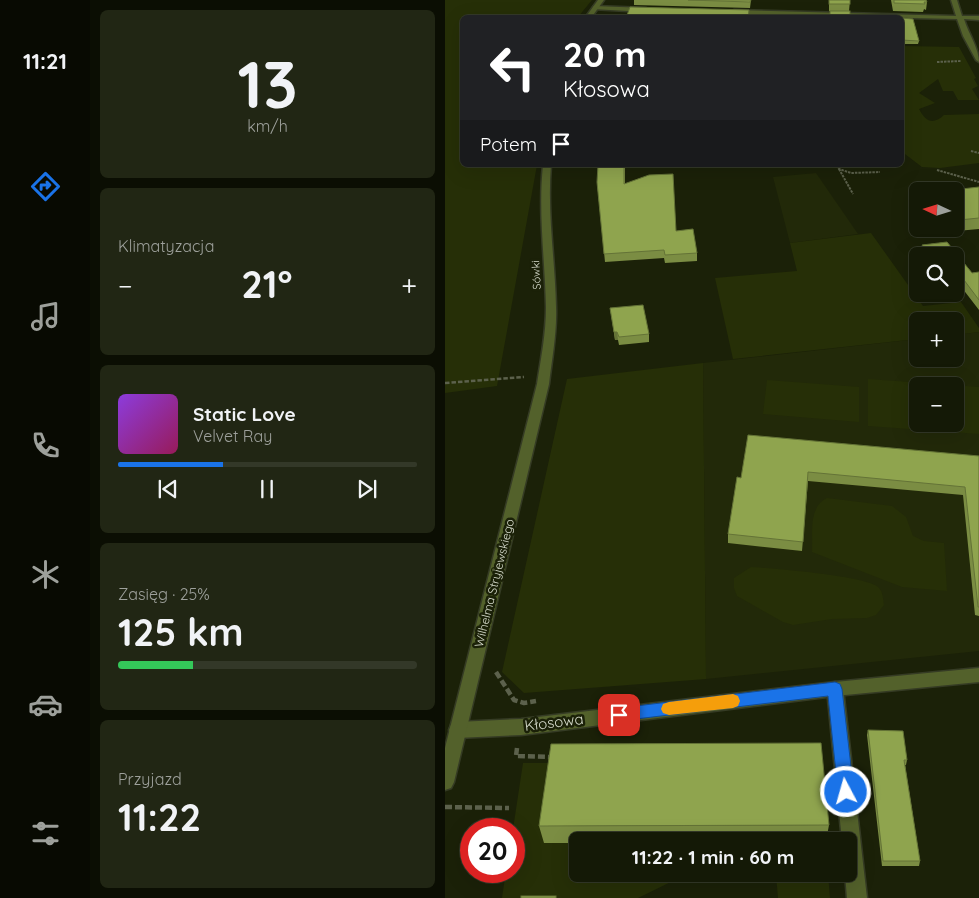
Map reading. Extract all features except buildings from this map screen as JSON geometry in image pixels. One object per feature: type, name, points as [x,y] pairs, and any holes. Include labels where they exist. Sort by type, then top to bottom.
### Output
[{"type":"street","points":[[590,15],[601,0]]},
{"type":"street","points":[[954,0],[959,18],[979,60]]},
{"type":"street","points":[[594,8],[652,10]]},
{"type":"street","points":[[730,12],[844,15]]},
{"type":"street","points":[[904,17],[979,18]]},
{"type":"street","name":"Sówki","points":[[544,380],[551,327],[545,225],[547,167]]},
{"type":"street","name":"Wilhelma Stryjewskiego","points":[[445,782],[544,380]]},
{"type":"street","name":"Kłosowa","points":[[457,730],[521,727],[835,689],[979,674]]},
{"type":"street","points":[[835,689],[857,898]]},
{"type":"path","points":[[937,62],[955,62],[964,59]]},
{"type":"path","points":[[971,151],[979,153]]},
{"type":"path","points":[[839,169],[851,173],[880,172]]},
{"type":"path","points":[[839,169],[853,194]]},
{"type":"path","points":[[937,170],[979,182]]},
{"type":"path","points":[[445,383],[544,380]]},
{"type":"path","points":[[516,756],[558,757]]},
{"type":"path","points":[[445,807],[509,808]]},
{"type":"shaded area","points":[[445,0],[592,0],[580,15],[460,15],[460,167],[537,167],[497,386],[445,393]]},
{"type":"shaded area","points":[[904,46],[959,47],[976,78],[974,79],[978,86],[972,89],[979,100],[958,100],[953,91],[943,91],[938,79],[919,93],[935,103],[919,109],[924,117],[930,121],[944,115],[979,114],[979,163],[940,168],[922,167],[905,154]]},
{"type":"shaded area","points":[[816,173],[858,234],[790,243],[773,177]]},
{"type":"shaded area","points":[[871,233],[909,286],[909,302],[920,302],[923,306],[961,302],[979,328],[979,332],[964,334],[964,312],[909,312],[909,340],[733,359],[715,278],[797,271],[790,243]]},
{"type":"shaded area","points":[[979,332],[979,651],[706,679],[703,363],[909,340],[909,367],[964,367],[964,334]]},
{"type":"shaded area","points":[[703,363],[706,679],[524,693],[502,672],[567,379]]},
{"type":"shaded area","points":[[868,379],[909,382],[909,429],[868,426]]},
{"type":"shaded area","points":[[767,380],[859,387],[859,422],[763,414]]},
{"type":"shaded area","points":[[964,386],[979,387],[979,434],[951,432],[964,432]]},
{"type":"shaded area","points":[[827,498],[892,506],[906,517],[913,536],[924,541],[944,543],[947,591],[902,587],[812,552],[814,514],[821,502]]},
{"type":"shaded area","points":[[751,567],[817,573],[870,583],[881,591],[884,605],[876,615],[867,618],[832,619],[793,625],[783,622],[737,596],[734,588],[734,578]]},
{"type":"shaded area","points":[[523,763],[555,763],[544,843],[569,843],[569,882],[671,882],[638,898],[502,898],[504,883],[525,883],[525,818],[515,818]]},
{"type":"shaded area","points":[[777,882],[829,882],[830,898],[778,898]]},
{"type":"slow traffic","points":[[669,709],[733,701]]},
{"type":"route","points":[[619,715],[835,689],[846,792]]}]
